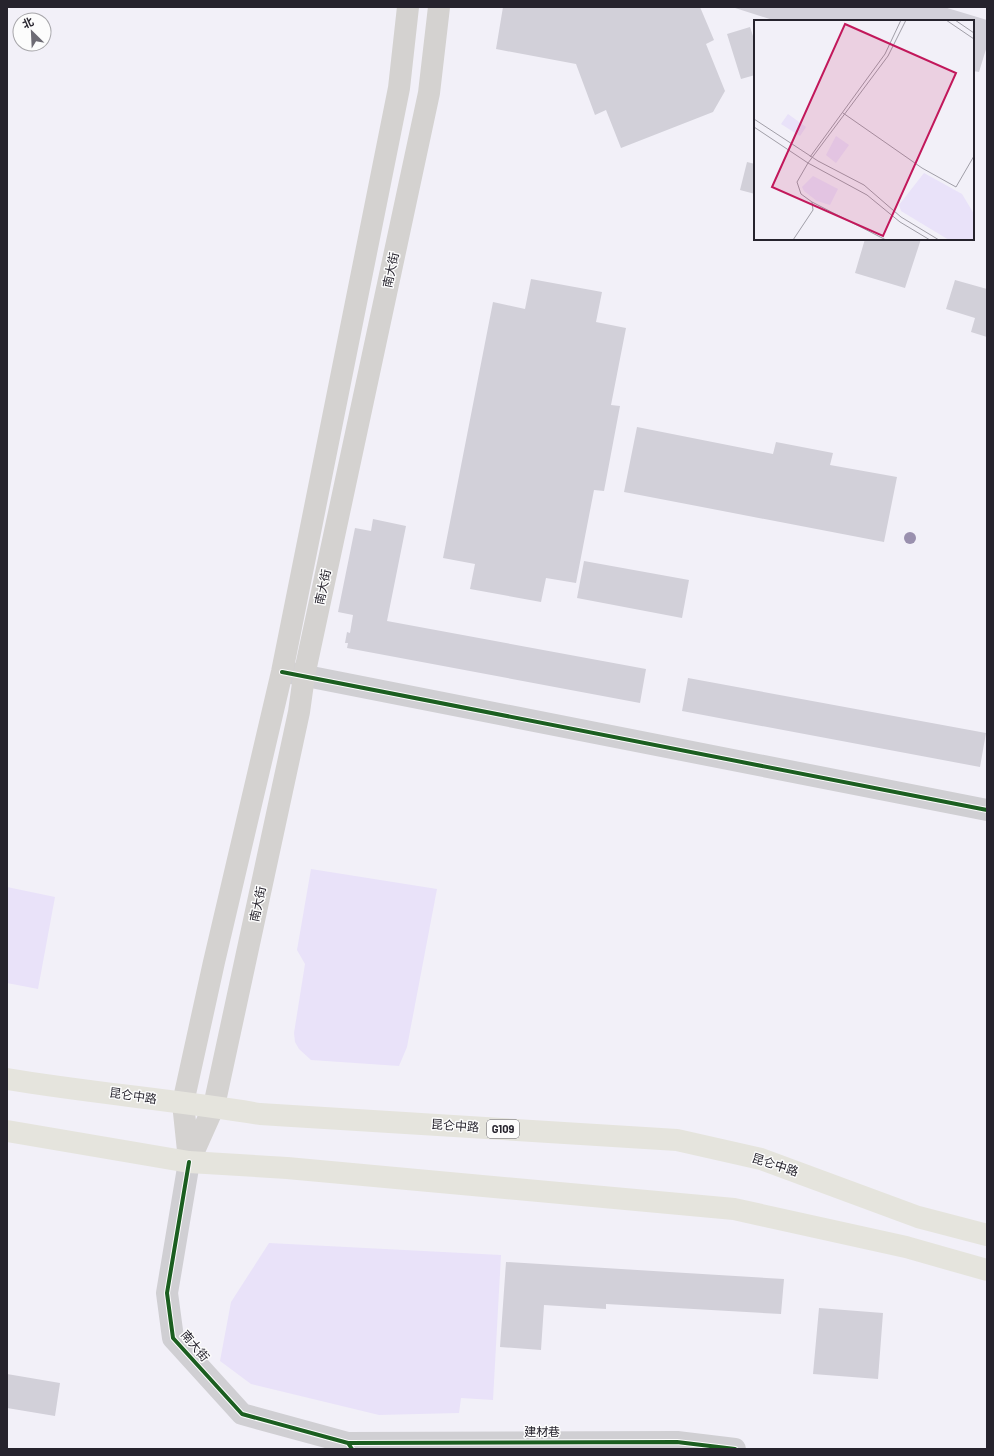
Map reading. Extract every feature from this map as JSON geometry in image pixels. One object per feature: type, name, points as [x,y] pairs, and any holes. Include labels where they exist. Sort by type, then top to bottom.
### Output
[{"type":"highway","name":"昆仑中路","points":[[7,1079],[214,1106],[260,1114],[676,1140],[761,1158],[918,1217],[987,1235]]},
{"type":"highway","points":[[7,1131],[189,1162],[287,1168],[734,1209],[906,1247],[987,1270]]},
{"type":"main road","name":"南大街","points":[[189,1162],[183,1103],[214,962],[282,672],[399,88],[408,7]]},
{"type":"main road","name":"南大街","points":[[189,1162],[214,1106],[299,712],[304,676],[429,93],[439,7]]},
{"type":"street","points":[[282,672],[987,810]]},
{"type":"street","name":"南大街","points":[[189,1162],[167,1293],[173,1338],[242,1414],[350,1446]]},
{"type":"street","name":"建材巷","points":[[350,1446],[677,1442],[736,1449]]},
{"type":"shaded area","points":[[311,869],[437,889],[407,1047],[399,1066],[311,1060],[299,1049],[295,1042],[294,1033],[305,964],[297,950]]},
{"type":"shaded area","points":[[7,887],[55,897],[38,989],[7,983]]},
{"type":"shaded area","points":[[269,1243],[501,1255],[493,1400],[461,1398],[459,1413],[379,1415],[251,1384],[220,1361],[231,1302]]},
{"type":"building","points":[[503,7],[700,7],[714,40],[706,44],[725,91],[713,112],[621,148],[606,110],[595,115],[576,64],[496,49]]},
{"type":"building","points":[[732,7],[944,7],[987,20],[987,46],[979,72],[974,71],[974,20],[773,20]]},
{"type":"building","points":[[750,27],[754,39],[754,75],[741,79],[727,34]]},
{"type":"building","points":[[747,162],[754,164],[754,194],[740,190]]},
{"type":"building","points":[[865,240],[921,240],[905,288],[855,273]]},
{"type":"building","points":[[531,279],[602,292],[596,322],[626,328],[611,405],[620,406],[604,491],[594,490],[576,583],[546,578],[541,602],[470,589],[475,564],[443,558],[493,302],[525,309]]},
{"type":"building","points":[[955,280],[987,289],[987,337],[971,332],[975,318],[946,309]]},
{"type":"building","points":[[637,427],[773,454],[776,442],[833,453],[830,465],[897,477],[884,542],[624,492]]},
{"type":"building","points":[[373,519],[406,526],[387,621],[646,669],[640,703],[347,648],[348,643],[345,643],[347,632],[350,633],[353,615],[338,612],[355,528],[371,531]]},
{"type":"building","points":[[584,561],[689,580],[682,618],[577,598]]},
{"type":"building","points":[[688,678],[986,733],[980,767],[682,711]]},
{"type":"building","points":[[506,1262],[784,1279],[781,1314],[606,1304],[606,1309],[544,1305],[541,1350],[500,1347]]},
{"type":"building","points":[[819,1308],[883,1313],[878,1379],[813,1374]]},
{"type":"building","points":[[7,1374],[60,1383],[55,1416],[7,1408]]},
{"type":"cycle path","points":[[282,672],[987,810]]},
{"type":"cycle path","points":[[189,1162],[167,1293],[173,1338],[242,1414],[348,1443],[352,1449]]},
{"type":"cycle path","points":[[348,1443],[677,1442],[735,1449]]}]
